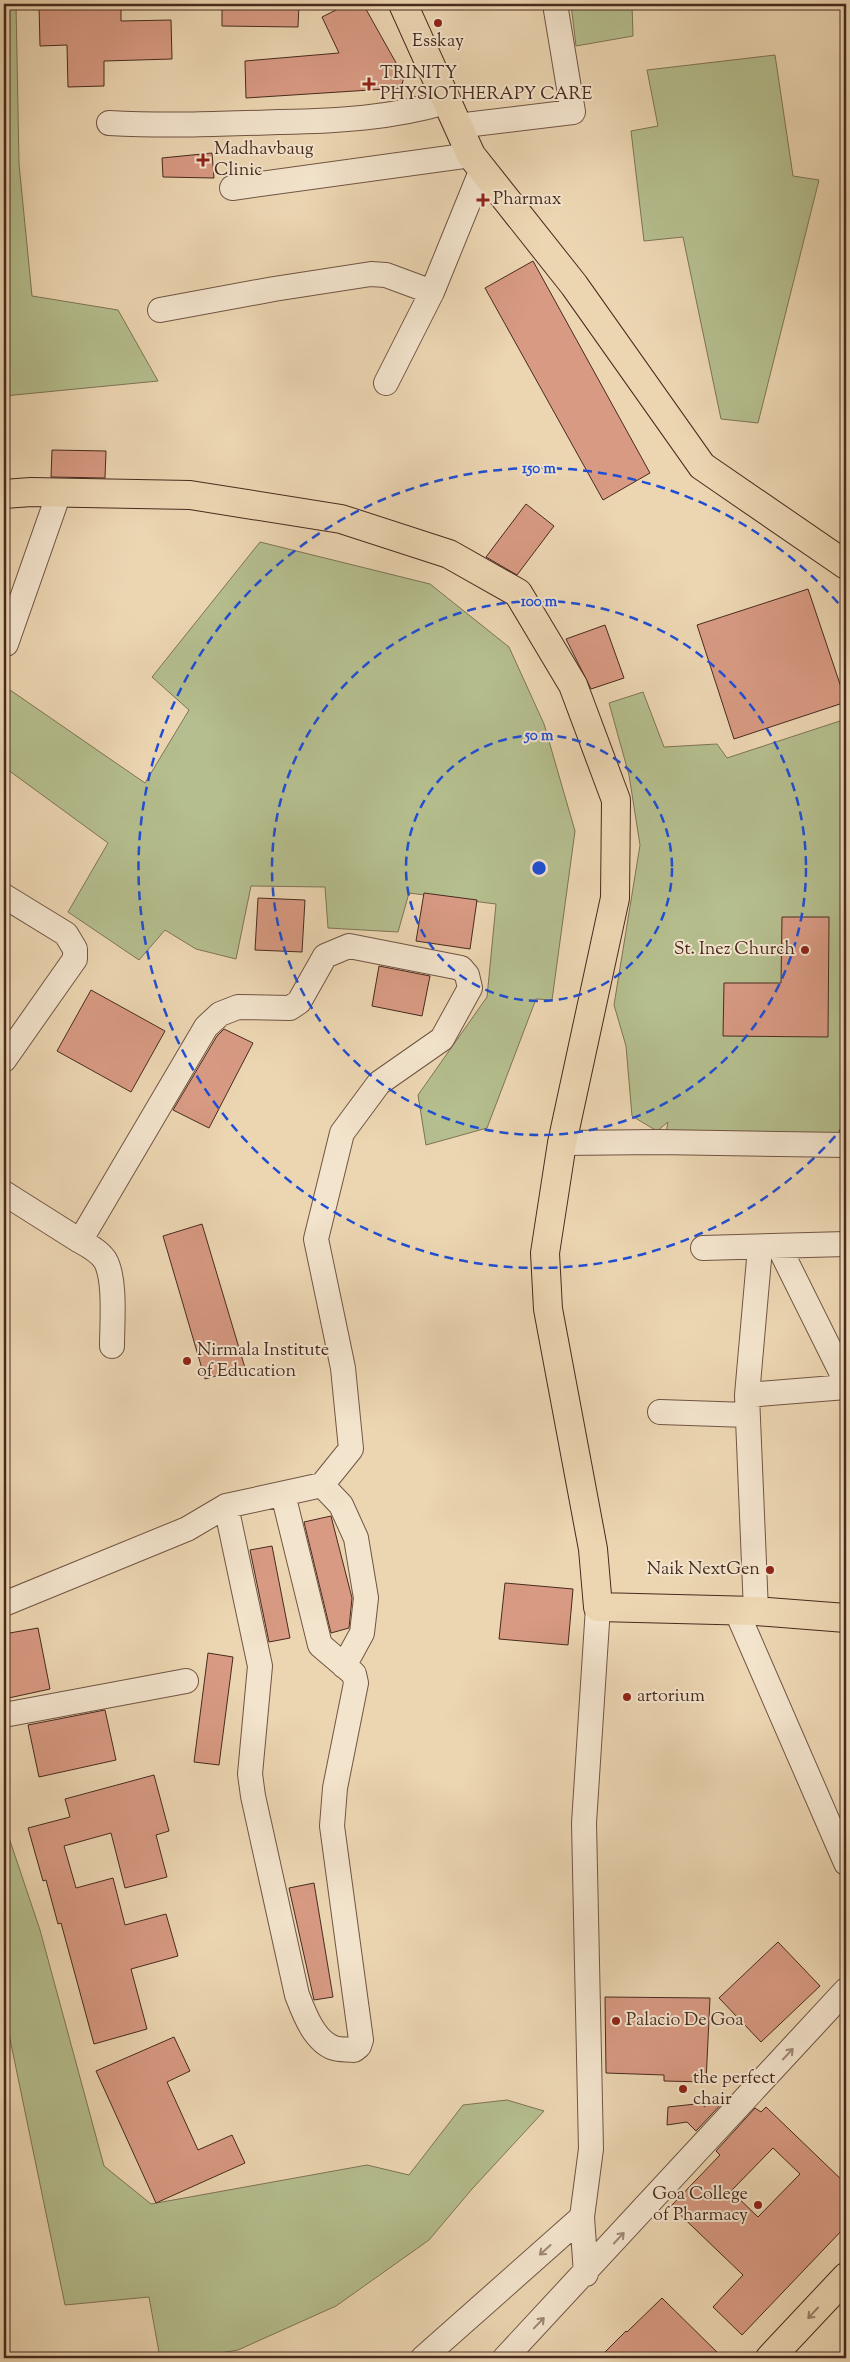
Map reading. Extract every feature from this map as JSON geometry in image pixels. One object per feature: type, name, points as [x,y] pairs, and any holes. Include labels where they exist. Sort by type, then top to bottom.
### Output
[{"type":"main road","points":[[403,4],[452,114],[476,162],[574,285],[702,466],[846,565]]},
{"type":"main road","points":[[4,494],[59,492],[190,495],[341,519],[449,554],[518,593],[573,685],[616,800],[615,898],[562,1143],[544,1253],[548,1309],[593,1549],[598,1607],[746,1611],[846,1618]]},
{"type":"main road","points":[[770,2358],[846,2277]]},
{"type":"street","points":[[109,123],[200,125],[346,121],[452,114],[573,112],[555,4]]},
{"type":"street","points":[[232,188],[476,162],[432,292],[386,383]]},
{"type":"street","points":[[160,310],[274,289],[371,274],[386,275],[432,292]]},
{"type":"street","points":[[6,644],[59,492]]},
{"type":"street","points":[[4,896],[66,934],[75,949],[75,959],[4,1060]]},
{"type":"street","points":[[4,1604],[187,1529],[226,1506],[322,1485],[351,1449],[343,1368],[316,1239],[342,1133],[378,1083],[442,1039],[470,988],[467,976],[461,968],[349,946],[324,956],[299,1002],[290,1008],[238,1007],[220,1014],[206,1026],[80,1241]]},
{"type":"street","points":[[562,1143],[658,1142],[846,1146]]},
{"type":"street","points":[[4,1193],[100,1253],[110,1275],[112,1346]]},
{"type":"street","points":[[703,1248],[846,1244]]},
{"type":"street","points":[[769,1247],[846,1382]]},
{"type":"street","points":[[769,1247],[747,1405],[746,1611],[846,1863]]},
{"type":"street","points":[[660,1412],[747,1405],[846,1387]]},
{"type":"street","points":[[322,1485],[341,1505],[356,1538],[366,1598],[362,1633],[344,1666]]},
{"type":"street","points":[[226,1506],[260,1666],[250,1774],[252,1796],[297,1995],[307,2019],[322,2040],[334,2048],[354,2050],[359,2046],[361,2040],[332,1826],[335,1788],[356,1683],[354,1674],[323,1649],[318,1639],[283,1494]]},
{"type":"street","points":[[586,2274],[582,2218],[591,2149],[584,1823],[598,1607]]},
{"type":"street","points":[[4,1715],[186,1681]]},
{"type":"street","points":[[516,2353],[846,1990]]},
{"type":"street","points":[[423,2358],[582,2218]]},
{"type":"green space","points":[[4,4],[16,4],[19,164],[32,296],[118,310],[158,381],[4,396]]},
{"type":"green space","points":[[571,4],[632,4],[633,36],[576,46]]},
{"type":"green space","points":[[775,55],[793,176],[819,180],[758,423],[721,419],[683,237],[644,241],[631,131],[658,126],[647,70]]},
{"type":"green space","points":[[260,542],[430,584],[509,647],[544,724],[575,831],[552,1000],[536,999],[487,1128],[426,1145],[418,1095],[487,997],[496,904],[409,893],[398,932],[328,928],[325,887],[251,886],[236,959],[196,949],[165,930],[139,960],[68,912],[108,843],[4,767],[4,700],[10,690],[145,783],[189,710],[152,677]]},
{"type":"green space","points":[[643,692],[664,747],[717,744],[727,758],[846,719],[846,1139],[666,1133],[668,1122],[657,1131],[632,1116],[626,1046],[614,1005],[640,845],[629,775],[609,703]]},
{"type":"green space","points":[[4,1823],[40,1930],[104,2166],[151,2204],[367,2165],[409,2175],[463,2105],[507,2100],[544,2111],[472,2189],[429,2240],[336,2306],[238,2350],[191,2358],[160,2358],[149,2297],[65,2305],[4,2010]]},
{"type":"building","points":[[39,4],[121,4],[121,21],[171,20],[172,59],[104,61],[104,86],[68,87],[67,45],[40,46]]},
{"type":"building","points":[[222,4],[299,4],[298,27],[222,26]]},
{"type":"building","points":[[348,4],[363,4],[404,77],[401,88],[246,98],[245,61],[339,53],[322,17]]},
{"type":"building","points":[[212,153],[214,178],[163,177],[162,158]]},
{"type":"building","points":[[533,261],[650,473],[603,500],[485,288]]},
{"type":"building","points":[[52,450],[106,451],[105,478],[51,477]]},
{"type":"building","points":[[526,504],[554,526],[517,575],[486,557]]},
{"type":"building","points":[[808,589],[846,702],[734,739],[697,625]]},
{"type":"building","points":[[605,625],[624,678],[591,689],[566,639]]},
{"type":"building","points":[[424,893],[477,900],[470,949],[416,941]]},
{"type":"building","points":[[258,898],[305,900],[302,952],[255,950]]},
{"type":"building","name":"St. Inez Church","points":[[782,917],[829,917],[828,1037],[723,1036],[724,983],[781,983]]},
{"type":"building","points":[[379,966],[430,976],[422,1016],[372,1006]]},
{"type":"building","points":[[91,990],[165,1031],[131,1092],[57,1051]]},
{"type":"building","points":[[224,1029],[253,1043],[209,1128],[173,1110],[217,1036]]},
{"type":"building","points":[[202,1224],[245,1368],[205,1379],[163,1236]]},
{"type":"building","points":[[331,1516],[352,1598],[349,1628],[331,1633],[304,1522]]},
{"type":"building","points":[[272,1546],[290,1638],[269,1642],[250,1550]]},
{"type":"building","points":[[505,1583],[573,1589],[568,1645],[499,1639]]},
{"type":"building","points":[[38,1628],[50,1689],[4,1699],[4,1634]]},
{"type":"building","points":[[208,1653],[233,1657],[219,1765],[194,1762]]},
{"type":"building","points":[[105,1710],[116,1760],[39,1777],[28,1725]]},
{"type":"building","points":[[154,1775],[169,1831],[156,1835],[167,1877],[125,1888],[111,1833],[64,1846],[76,1888],[113,1878],[125,1925],[166,1914],[178,1956],[131,1969],[147,2029],[94,2044],[61,1923],[58,1924],[46,1880],[43,1881],[28,1828],[70,1817],[65,1799]]},
{"type":"building","points":[[314,1883],[333,1997],[314,2000],[289,1888]]},
{"type":"building","points":[[778,1942],[820,1986],[761,2042],[719,1998]]},
{"type":"building","points":[[605,1997],[710,1998],[706,2082],[664,2081],[664,2075],[606,2073]]},
{"type":"building","points":[[174,2037],[190,2071],[167,2082],[198,2150],[232,2135],[245,2163],[156,2203],[96,2071]]},
{"type":"building","points":[[725,2100],[696,2131],[687,2122],[667,2125],[668,2107],[705,2103],[704,2107],[710,2102]]},
{"type":"building","points":[[766,2107],[846,2184],[846,2226],[742,2335],[713,2307],[743,2275],[671,2206],[720,2155],[716,2151],[755,2108],[761,2112]],"holes":[[[773,2148],[800,2174],[758,2217],[731,2191]]]},
{"type":"building","points":[[662,2298],[723,2358],[599,2358],[626,2331]]},
{"type":"place","name":"Esskay","points":[[438,23]]},
{"type":"place","name":"TRINITY PHYSIOTHERAPY CARE","points":[[369,84]]},
{"type":"place","name":"Madhavbaug Clinic","points":[[203,160]]},
{"type":"place","name":"Pharmax","points":[[483,200]]},
{"type":"place","name":"St. Inez Church","points":[[805,950]]},
{"type":"place","name":"Nirmala Institute of Education","points":[[187,1361]]},
{"type":"place","name":"Naik NextGen","points":[[770,1570]]},
{"type":"place","name":"artorium","points":[[627,1697]]},
{"type":"place","name":"Palacio De Goa","points":[[616,2021]]},
{"type":"place","name":"the perfect chair","points":[[683,2089]]},
{"type":"place","name":"Goa College of Pharmacy","points":[[758,2205]]}]
